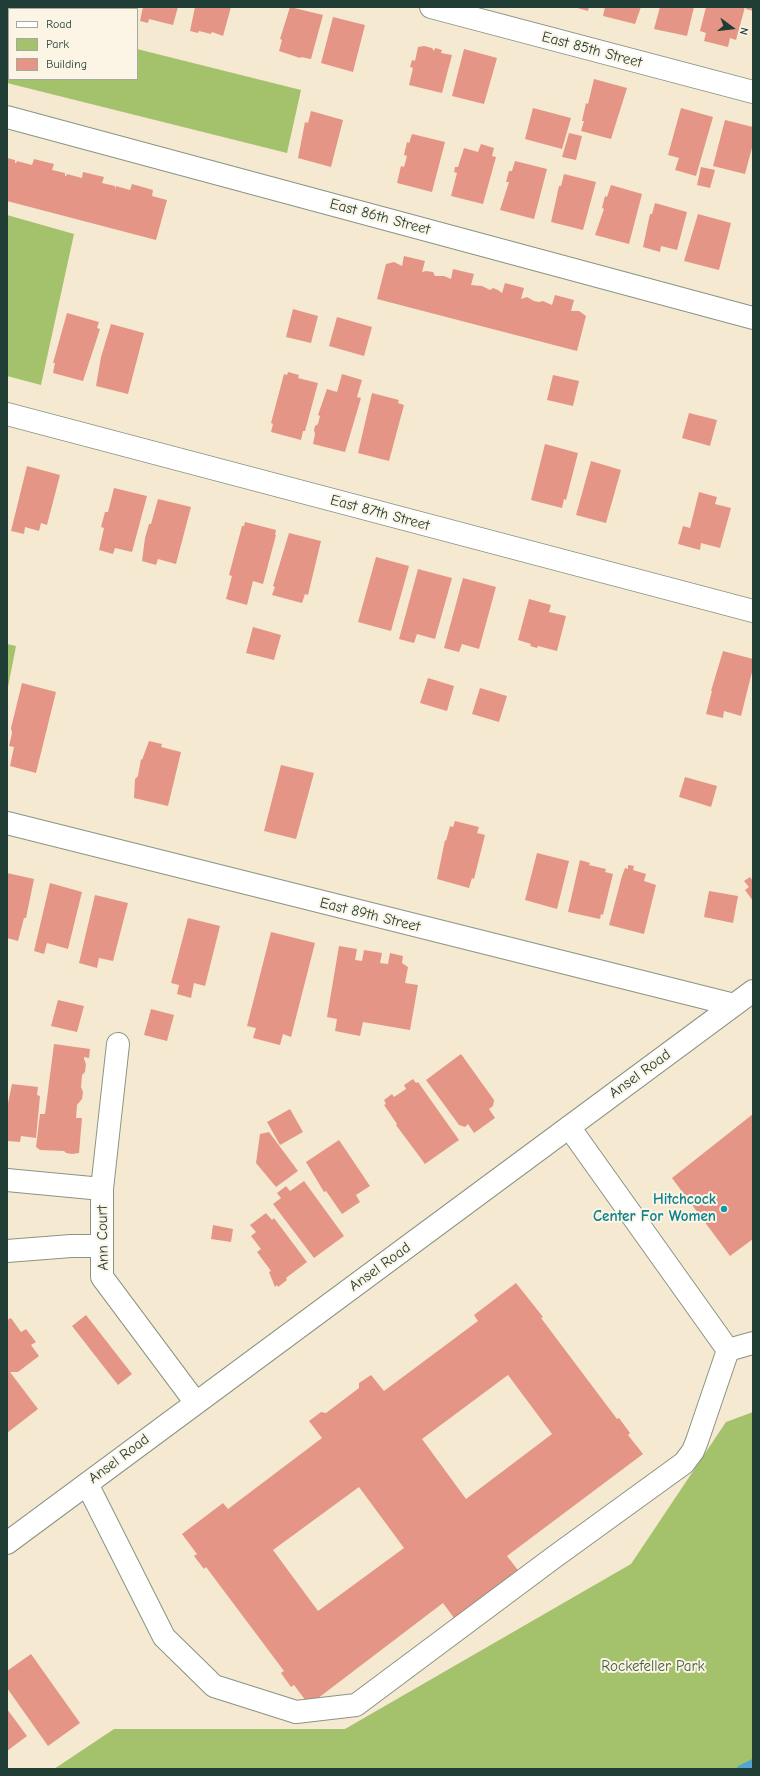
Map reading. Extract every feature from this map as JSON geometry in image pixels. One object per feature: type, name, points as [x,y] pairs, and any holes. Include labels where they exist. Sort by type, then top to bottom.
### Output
[{"type":"street","name":"East 85th Street","points":[[431,7],[753,92]]},
{"type":"street","name":"East 86th Street","points":[[7,117],[753,318]]},
{"type":"street","name":"East 87th Street","points":[[7,414],[753,611]]},
{"type":"street","name":"East 89th Street","points":[[7,823],[734,1005]]},
{"type":"street","name":"Ansel Road","points":[[7,1543],[753,991]]},
{"type":"street","name":"Ann Court","points":[[118,1044],[102,1189],[102,1277],[196,1403]]},
{"type":"street","points":[[569,1127],[728,1350]]},
{"type":"street","points":[[7,1180],[102,1189]]},
{"type":"street","points":[[7,1251],[71,1246],[102,1246]]},
{"type":"street","points":[[728,1350],[753,1343]]},
{"type":"street","points":[[87,1484],[164,1636],[214,1686],[296,1712],[356,1705],[553,1558],[684,1463],[693,1451],[697,1441],[728,1350]]},
{"type":"green space","points":[[8,17],[8,80],[138,80],[138,49],[301,90],[287,153],[7,83]]},
{"type":"green space","points":[[7,215],[74,234],[41,385],[7,376]]},
{"type":"green space","points":[[7,644],[16,646],[7,692]]},
{"type":"green space","name":"Rockefeller Park","points":[[753,1412],[753,1769],[54,1769],[114,1729],[345,1729],[631,1564],[726,1422]]},
{"type":"building","points":[[24,7],[47,7],[46,8]]},
{"type":"building","points":[[88,7],[110,7],[110,8]]},
{"type":"building","points":[[143,7],[178,7],[173,25],[149,19],[148,23],[140,21]]},
{"type":"building","points":[[195,7],[231,7],[223,36],[212,32],[211,34],[199,31],[198,33],[190,31]]},
{"type":"building","points":[[290,7],[323,15],[311,59],[300,58],[279,51],[282,40],[280,39]]},
{"type":"building","points":[[574,7],[589,7],[588,11]]},
{"type":"building","points":[[605,7],[641,7],[635,24],[603,16]]},
{"type":"building","points":[[660,7],[694,7],[687,36],[654,29]]},
{"type":"building","points":[[706,7],[745,7],[736,40],[730,38],[728,47],[704,41],[706,33],[700,31]]},
{"type":"building","points":[[746,7],[753,7],[753,11],[746,9]]},
{"type":"building","points":[[333,17],[365,25],[353,72],[321,63]]},
{"type":"building","points":[[424,46],[432,48],[434,51],[435,48],[442,50],[441,53],[452,55],[442,93],[409,85],[413,68],[410,67],[412,60],[415,61],[418,47]]},
{"type":"building","points":[[464,49],[497,58],[484,104],[452,96]]},
{"type":"building","points":[[594,79],[627,88],[611,139],[581,131],[586,103],[588,104]]},
{"type":"building","points":[[533,108],[571,118],[562,149],[525,139]]},
{"type":"building","points":[[681,108],[713,117],[696,176],[675,170],[679,158],[668,155]]},
{"type":"building","points":[[311,111],[343,120],[331,167],[298,158],[305,122],[308,123]]},
{"type":"building","points":[[725,120],[753,127],[753,144],[745,174],[713,166]]},
{"type":"building","points":[[569,133],[582,136],[576,160],[562,157]]},
{"type":"building","points":[[412,134],[445,142],[432,192],[397,183],[401,166],[404,167],[407,156],[404,155],[407,142],[409,143]]},
{"type":"building","points":[[481,144],[494,148],[492,156],[496,157],[483,204],[451,196],[457,173],[454,172],[455,167],[458,167],[464,148],[478,152]]},
{"type":"building","points":[[7,158],[15,160],[15,163],[17,161],[32,165],[34,159],[54,164],[52,170],[65,173],[65,176],[67,174],[82,178],[83,172],[104,177],[102,183],[115,186],[116,189],[116,186],[130,190],[132,184],[153,190],[152,196],[167,200],[156,240],[7,201]]},
{"type":"building","points":[[515,161],[547,169],[534,219],[500,210],[509,182],[506,182],[509,171],[512,171]]},
{"type":"building","points":[[701,167],[715,170],[710,188],[697,185]]},
{"type":"building","points":[[564,174],[596,182],[583,230],[551,222],[559,186],[561,186]]},
{"type":"building","points":[[611,185],[642,194],[629,244],[595,235],[604,209],[602,208],[605,196],[607,197]]},
{"type":"building","points":[[655,203],[687,212],[677,250],[661,246],[660,252],[643,247],[650,214],[652,214]]},
{"type":"building","points":[[698,214],[731,223],[719,270],[684,261]]},
{"type":"building","points":[[404,256],[425,261],[422,272],[433,272],[435,276],[444,276],[451,279],[453,269],[474,274],[471,285],[482,286],[490,290],[493,288],[502,293],[505,283],[524,288],[521,299],[527,297],[534,301],[543,301],[552,305],[555,295],[574,300],[571,311],[579,311],[586,316],[577,351],[377,299],[386,264],[394,262],[402,266]]},
{"type":"building","points":[[293,309],[318,316],[311,343],[286,337]]},
{"type":"building","points":[[67,313],[99,322],[97,328],[100,329],[83,381],[53,373],[55,363],[53,363]]},
{"type":"building","points":[[337,317],[372,327],[364,356],[329,346]]},
{"type":"building","points":[[111,324],[144,333],[128,394],[96,386],[101,357]]},
{"type":"building","points":[[288,372],[299,375],[298,378],[318,383],[305,431],[303,431],[301,440],[271,432],[273,424],[271,423],[284,374],[287,375]]},
{"type":"building","points":[[342,374],[362,380],[357,397],[361,398],[345,452],[313,444],[315,426],[318,424],[320,416],[318,415],[327,389],[337,392]]},
{"type":"building","points":[[553,375],[579,381],[573,406],[547,400]]},
{"type":"building","points":[[372,393],[399,400],[398,403],[404,405],[389,461],[358,453]]},
{"type":"building","points":[[689,413],[717,420],[710,446],[682,438]]},
{"type":"building","points":[[545,444],[578,453],[566,500],[564,499],[562,508],[531,500]]},
{"type":"building","points":[[591,461],[621,470],[606,523],[576,515]]},
{"type":"building","points":[[27,466],[60,475],[47,525],[41,523],[39,531],[25,527],[24,534],[11,531]]},
{"type":"building","points":[[114,488],[147,496],[132,552],[115,548],[113,554],[99,550],[104,528],[101,527],[105,512],[108,512]]},
{"type":"building","points":[[699,492],[717,497],[715,504],[731,508],[720,548],[701,543],[700,550],[678,544],[683,526],[690,528]]},
{"type":"building","points":[[158,499],[191,507],[176,564],[158,559],[156,565],[142,561],[145,538],[149,524],[151,524]]},
{"type":"building","points":[[245,522],[276,530],[263,584],[253,581],[247,605],[226,599],[232,576],[229,575],[242,526],[244,526]]},
{"type":"building","points":[[289,533],[321,541],[308,595],[305,594],[302,603],[272,595],[275,587],[273,586]]},
{"type":"building","points":[[376,557],[409,566],[391,631],[358,622]]},
{"type":"building","points":[[418,569],[452,578],[435,639],[417,634],[414,643],[399,639]]},
{"type":"building","points":[[463,578],[496,587],[479,649],[462,644],[459,652],[444,648]]},
{"type":"building","points":[[529,599],[551,605],[549,612],[566,616],[557,651],[538,646],[537,648],[530,646],[531,644],[518,640]]},
{"type":"building","points":[[253,627],[281,635],[274,660],[246,653]]},
{"type":"building","points":[[723,651],[753,659],[753,668],[741,716],[724,711],[723,718],[706,714]]},
{"type":"building","points":[[428,678],[454,686],[447,711],[420,703]]},
{"type":"building","points":[[22,683],[56,692],[36,773],[10,766],[14,747],[9,746],[12,733],[11,728]]},
{"type":"building","points":[[480,688],[507,696],[499,722],[472,714]]},
{"type":"building","points":[[149,741],[162,744],[161,747],[181,752],[168,806],[134,798],[135,779],[138,776],[141,759],[142,760]]},
{"type":"building","points":[[281,765],[314,773],[296,839],[264,831]]},
{"type":"building","points":[[685,777],[717,786],[711,807],[679,797]]},
{"type":"building","points":[[455,821],[479,827],[477,833],[485,835],[474,879],[472,878],[469,888],[437,879],[445,840],[446,841],[450,826],[453,827]]},
{"type":"building","points":[[537,853],[569,861],[557,909],[525,900]]},
{"type":"building","points":[[580,860],[590,863],[589,865],[606,869],[605,872],[613,874],[603,915],[601,914],[600,919],[568,912]]},
{"type":"building","points":[[628,865],[634,866],[633,870],[646,874],[644,881],[656,885],[644,934],[609,925],[622,876],[625,868],[628,869]]},
{"type":"building","points":[[7,873],[34,879],[26,918],[24,918],[18,941],[7,938]]},
{"type":"building","points":[[750,877],[753,881],[753,901],[745,890],[749,887],[744,881]]},
{"type":"building","points":[[50,883],[82,892],[68,949],[47,943],[44,954],[34,951]]},
{"type":"building","points":[[709,891],[738,896],[733,923],[704,917]]},
{"type":"building","points":[[95,895],[128,903],[113,961],[99,958],[97,968],[79,963]]},
{"type":"building","points":[[188,918],[220,926],[205,986],[194,983],[191,998],[177,994],[179,985],[171,983]]},
{"type":"building","points":[[271,932],[315,943],[291,1037],[283,1034],[280,1045],[253,1038],[256,1028],[247,1026]]},
{"type":"building","points":[[339,946],[357,949],[355,960],[362,961],[364,950],[382,953],[380,963],[388,964],[390,953],[403,956],[402,963],[408,967],[405,983],[418,985],[410,1030],[363,1022],[360,1036],[335,1031],[337,1019],[327,1017]]},
{"type":"building","points":[[58,1000],[84,1006],[77,1032],[51,1026]]},
{"type":"building","points":[[151,1009],[174,1015],[167,1041],[144,1035]]},
{"type":"building","points":[[54,1044],[90,1049],[89,1058],[84,1057],[86,1064],[85,1072],[82,1075],[82,1099],[77,1105],[76,1118],[82,1118],[79,1153],[72,1154],[64,1151],[40,1150],[36,1147],[40,1114],[45,1114]]},
{"type":"building","points":[[461,1054],[494,1100],[493,1106],[489,1109],[495,1118],[474,1133],[468,1124],[465,1127],[459,1125],[426,1080]]},
{"type":"building","points":[[413,1079],[416,1083],[418,1082],[459,1140],[425,1164],[396,1125],[397,1124],[384,1105],[386,1104],[384,1100],[392,1094],[394,1097],[406,1089],[404,1085]]},
{"type":"building","points":[[12,1084],[38,1087],[37,1095],[40,1096],[36,1138],[21,1136],[20,1142],[7,1141],[7,1108]]},
{"type":"building","points":[[290,1109],[303,1132],[280,1145],[267,1122]]},
{"type":"building","name":"Hitchcock Center For Women","points":[[753,1114],[753,1239],[730,1256],[672,1178]]},
{"type":"building","points":[[269,1132],[298,1171],[276,1187],[256,1163],[260,1134]]},
{"type":"building","points":[[339,1140],[370,1186],[356,1195],[360,1202],[342,1214],[326,1191],[324,1192],[306,1162]]},
{"type":"building","points":[[304,1181],[344,1236],[314,1258],[273,1204],[281,1198],[277,1193],[286,1186],[290,1191]]},
{"type":"building","points":[[266,1213],[272,1220],[274,1218],[307,1262],[286,1278],[287,1280],[278,1287],[277,1285],[275,1287],[269,1272],[271,1271],[257,1252],[261,1249],[251,1236],[256,1232],[250,1225]]},
{"type":"building","points":[[213,1225],[233,1229],[231,1242],[211,1239]]},
{"type":"building","points":[[516,1283],[543,1317],[541,1318],[617,1419],[619,1418],[630,1433],[628,1435],[643,1454],[507,1556],[521,1574],[457,1622],[443,1603],[309,1705],[294,1685],[291,1687],[281,1673],[284,1671],[206,1567],[204,1569],[194,1556],[197,1554],[182,1534],[223,1503],[228,1509],[322,1438],[309,1421],[321,1412],[326,1413],[359,1388],[359,1383],[371,1375],[384,1391],[478,1321],[474,1315]],"holes":[[[508,1375],[552,1434],[466,1499],[422,1439]],[[359,1487],[404,1548],[318,1611],[273,1550]]]},
{"type":"building","points":[[86,1315],[132,1374],[118,1385],[72,1326]]},
{"type":"building","points":[[11,1318],[21,1332],[26,1329],[36,1342],[31,1345],[39,1356],[18,1372],[10,1372],[38,1409],[7,1433],[7,1320]]},
{"type":"building","points":[[31,1654],[80,1723],[48,1746],[7,1688],[7,1671]]},
{"type":"building","points":[[7,1709],[27,1736],[7,1751]]},
{"type":"waterway","points":[[741,1769],[753,1763]]},
{"type":"place","name":"Hitchcock Center For Women","points":[[724,1209]]}]
